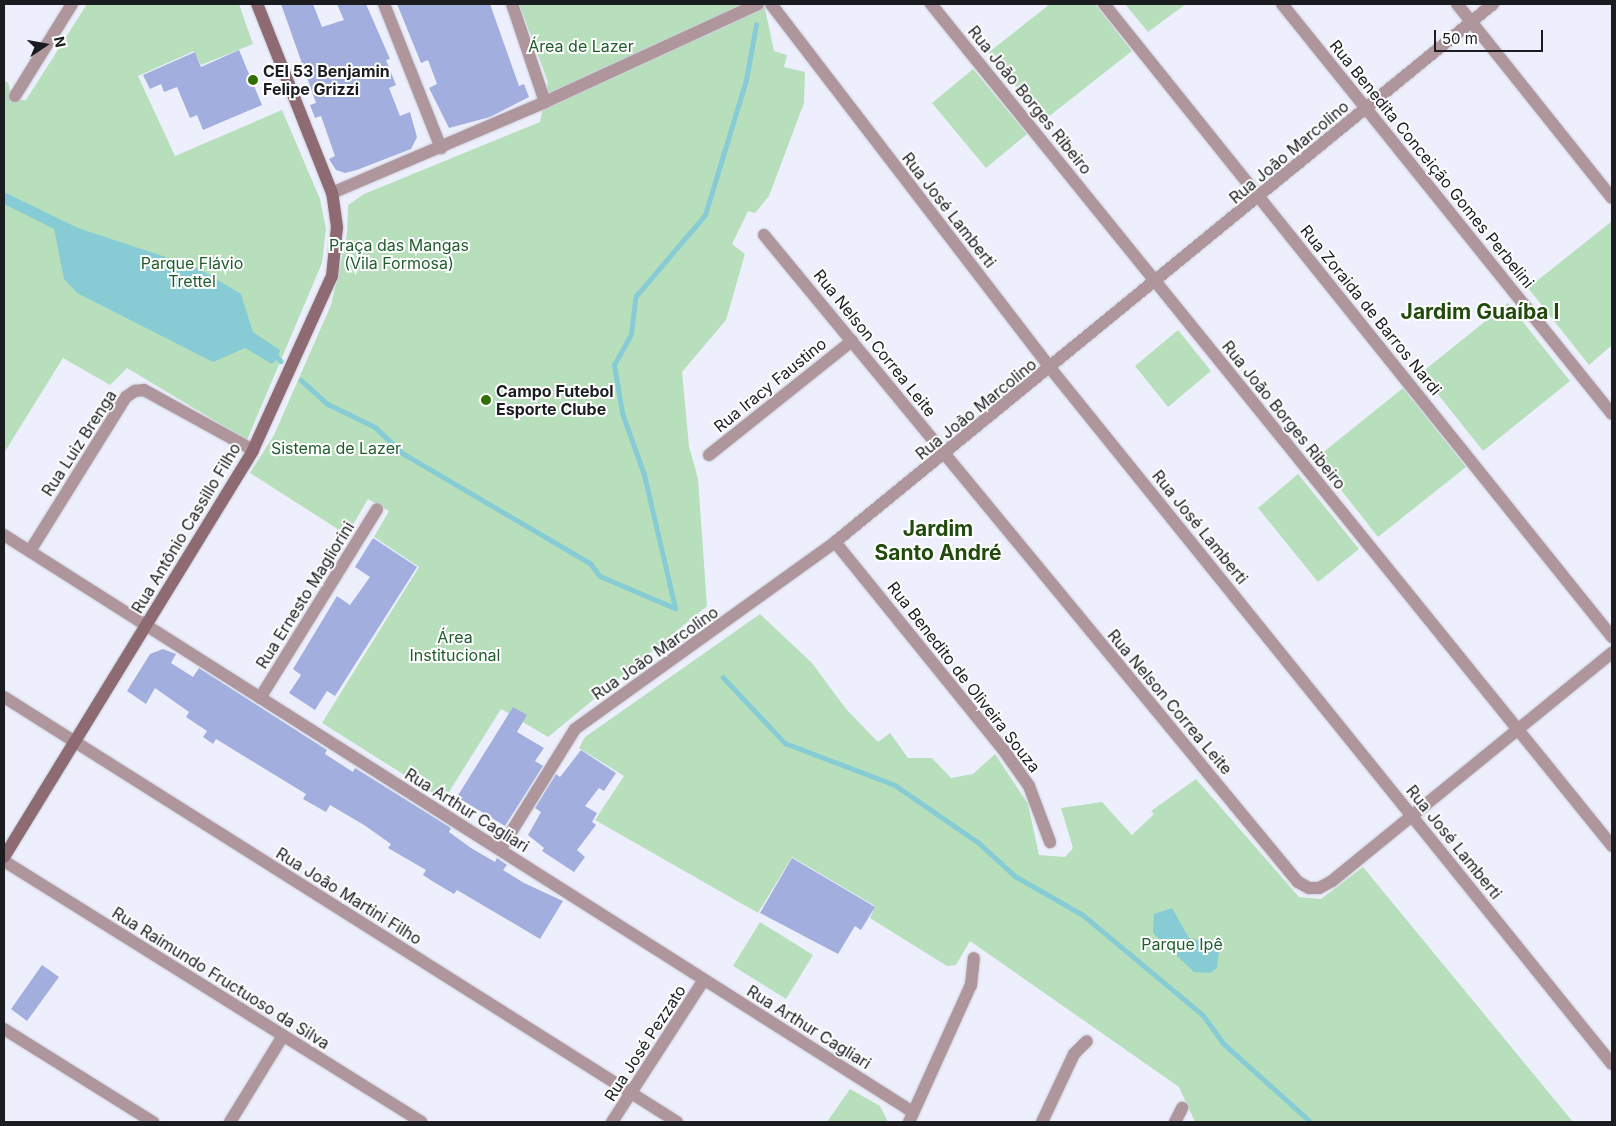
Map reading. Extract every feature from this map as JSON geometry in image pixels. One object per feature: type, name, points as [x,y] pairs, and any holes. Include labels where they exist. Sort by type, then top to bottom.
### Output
[{"type":"street","points":[[15,96],[72,4]]},
{"type":"street","name":"Rua Antônio Cassillo Filho","points":[[4,857],[253,450],[332,276],[337,227],[332,193],[257,4]]},
{"type":"street","points":[[384,4],[441,148]]},
{"type":"street","points":[[512,4],[545,102]]},
{"type":"street","points":[[332,193],[545,102],[758,4]]},
{"type":"street","name":"Rua José Lamberti","points":[[771,4],[1051,369],[1612,1064]]},
{"type":"street","name":"Rua João Borges Ribeiro","points":[[932,4],[1612,846]]},
{"type":"street","name":"Rua Zoraida de Barros Nardi","points":[[1104,4],[1612,637]]},
{"type":"street","name":"Rua Benedita Conceição Gomes Perbelini","points":[[1282,4],[1612,414]]},
{"type":"street","points":[[1457,4],[1612,198]]},
{"type":"street","name":"Rua João Marcolino","points":[[500,850],[575,729],[835,542],[1051,369],[1494,4]]},
{"type":"street","name":"Rua Nelson Correa Leite","points":[[764,235],[1298,882],[1320,888],[1612,653]]},
{"type":"street","name":"Rua Iracy Faustino","points":[[709,455],[852,340]]},
{"type":"street","name":"Rua Luiz Brenga","points":[[30,551],[126,396],[135,391],[144,390],[253,450]]},
{"type":"street","name":"Rua Ernesto Magliorini","points":[[260,698],[377,509]]},
{"type":"street","name":"Rua Arthur Cagliari","points":[[4,534],[704,980],[911,1117]]},
{"type":"street","name":"Rua Benedito de Oliveira Souza","points":[[835,542],[1005,752],[1029,786],[1050,842]]},
{"type":"street","name":"Rua João Martini Filho","points":[[4,697],[677,1122]]},
{"type":"street","name":"Rua Raimundo Fructuoso da Silva","points":[[4,861],[421,1122]]},
{"type":"street","points":[[911,1117],[971,985],[974,958]]},
{"type":"street","name":"Rua José Pezzato","points":[[612,1122],[632,1094],[704,980]]},
{"type":"street","points":[[4,1029],[153,1122]]},
{"type":"street","points":[[230,1122],[283,1036]]},
{"type":"street","points":[[1042,1122],[1074,1054],[1087,1041]]},
{"type":"street","points":[[1175,1122],[1182,1108]]},
{"type":"green space","name":"Parque Flávio Trettel","points":[[87,4],[239,4],[253,44],[201,65],[194,51],[138,76],[175,156],[282,110],[320,199],[326,229],[322,263],[247,440],[127,368],[110,385],[63,358],[4,453],[4,80],[9,84],[10,100],[26,100]]},
{"type":"green space","points":[[519,4],[764,4],[774,51],[787,55],[784,67],[805,72],[804,103],[769,196],[755,213],[748,211],[732,244],[745,254],[726,320],[682,372],[689,446],[698,479],[707,606],[548,737],[501,709],[444,800],[322,723],[419,567],[374,537],[389,511],[368,499],[347,535],[250,473],[274,435],[331,305],[347,234],[348,205],[364,194],[540,122],[548,82]]},
{"type":"green space","points":[[1050,4],[1095,4],[1132,51],[1043,121],[989,52]]},
{"type":"green space","points":[[1125,4],[1186,4],[1148,32]]},
{"type":"green space","points":[[973,69],[1027,134],[986,168],[932,103]]},
{"type":"green space","points":[[1612,221],[1612,345],[1589,365],[1528,288]]},
{"type":"green space","points":[[1508,303],[1570,381],[1483,451],[1421,373]]},
{"type":"green space","points":[[1178,330],[1211,371],[1168,407],[1135,366]]},
{"type":"green space","points":[[1403,388],[1466,467],[1378,537],[1316,458]]},
{"type":"green space","points":[[1298,474],[1359,549],[1318,582],[1258,508]]},
{"type":"green space","name":"Parque Ipê","points":[[760,614],[812,663],[846,709],[878,742],[890,733],[908,758],[932,758],[951,778],[973,774],[995,754],[1028,804],[1039,855],[1065,857],[1073,848],[1061,808],[1102,802],[1132,835],[1154,814],[1151,811],[1196,779],[1299,897],[1321,899],[1363,867],[1573,1122],[1195,1122],[1179,1087],[970,941],[956,965],[947,966],[870,918],[875,906],[792,857],[758,913],[595,820],[624,776],[579,748],[585,737]]},
{"type":"green space","points":[[760,922],[813,955],[786,999],[733,966]]},
{"type":"green space","points":[[850,1089],[880,1106],[888,1122],[827,1122]]},
{"type":"water","points":[[4,192],[78,228],[196,267],[241,294],[253,332],[280,350],[278,358],[272,364],[245,348],[213,362],[77,293],[64,279],[54,229],[4,204]]},
{"type":"water","points":[[1172,908],[1189,938],[1213,944],[1219,951],[1217,968],[1210,973],[1194,972],[1153,933],[1154,914]]},
{"type":"building","points":[[281,4],[313,4],[322,27],[344,20],[337,4],[366,4],[390,59],[386,60],[396,85],[389,88],[400,116],[410,112],[417,137],[411,149],[357,170],[345,173],[336,170],[329,159],[335,156],[321,116],[315,118],[310,105],[316,103]]},
{"type":"building","points":[[397,4],[490,4],[519,86],[524,84],[529,97],[490,117],[449,128],[429,88],[437,84],[428,60],[421,63]]},
{"type":"building","points":[[239,50],[262,105],[203,130],[197,115],[190,118],[177,87],[164,92],[161,84],[150,89],[143,75],[195,52],[201,67]]},
{"type":"building","points":[[373,538],[417,567],[335,696],[327,691],[315,710],[289,693],[301,675],[293,669],[337,596],[350,605],[370,577],[355,567]]},
{"type":"building","points":[[163,649],[176,654],[171,663],[193,677],[199,668],[327,750],[325,754],[353,772],[355,768],[451,828],[449,832],[471,848],[495,862],[497,858],[507,865],[503,870],[524,883],[563,901],[540,939],[457,890],[454,894],[432,881],[423,875],[426,870],[388,848],[391,844],[364,825],[330,805],[326,812],[303,799],[306,794],[216,739],[213,744],[203,737],[207,731],[186,717],[189,712],[155,688],[146,704],[127,691],[150,654]]},
{"type":"building","points":[[513,707],[527,715],[517,732],[544,748],[535,761],[543,766],[505,826],[457,797]]},
{"type":"building","points":[[581,750],[616,773],[604,791],[599,788],[585,806],[597,813],[592,822],[596,825],[577,850],[585,857],[574,872],[542,851],[544,848],[528,835],[541,812],[535,808],[556,774],[560,777]]},
{"type":"building","points":[[792,858],[875,907],[861,930],[855,926],[838,954],[760,913]]},
{"type":"building","points":[[42,965],[59,977],[27,1021],[11,1009]]},
{"type":"waterway","points":[[675,608],[644,475],[622,413],[614,365],[631,334],[636,296],[705,215],[746,80],[756,25]]},
{"type":"waterway","points":[[278,358],[281,361]]},
{"type":"waterway","points":[[301,380],[328,404],[375,427],[404,454],[590,563],[600,576],[675,608]]},
{"type":"waterway","points":[[723,677],[785,743],[895,785],[979,843],[1015,876],[1083,915],[1203,1015],[1223,1043],[1311,1122]]},
{"type":"place","name":"CEI 53 Benjamin Felipe Grizzi","points":[[253,80]]},
{"type":"place","name":"Campo Futebol Esporte Clube","points":[[486,400]]},
{"type":"district","name":"Jardim Guaíba I","points":[[1480,312]]},
{"type":"district","name":"Jardim Santo André","points":[[938,541]]},
{"type":"park label","name":"Área de Lazer","points":[[581,46]]},
{"type":"park label","name":"Praça das Mangas (Vila Formosa)","points":[[399,254]]},
{"type":"park label","name":"Sistema de Lazer","points":[[336,448]]},
{"type":"park label","name":"Área Institucional","points":[[455,646]]}]
